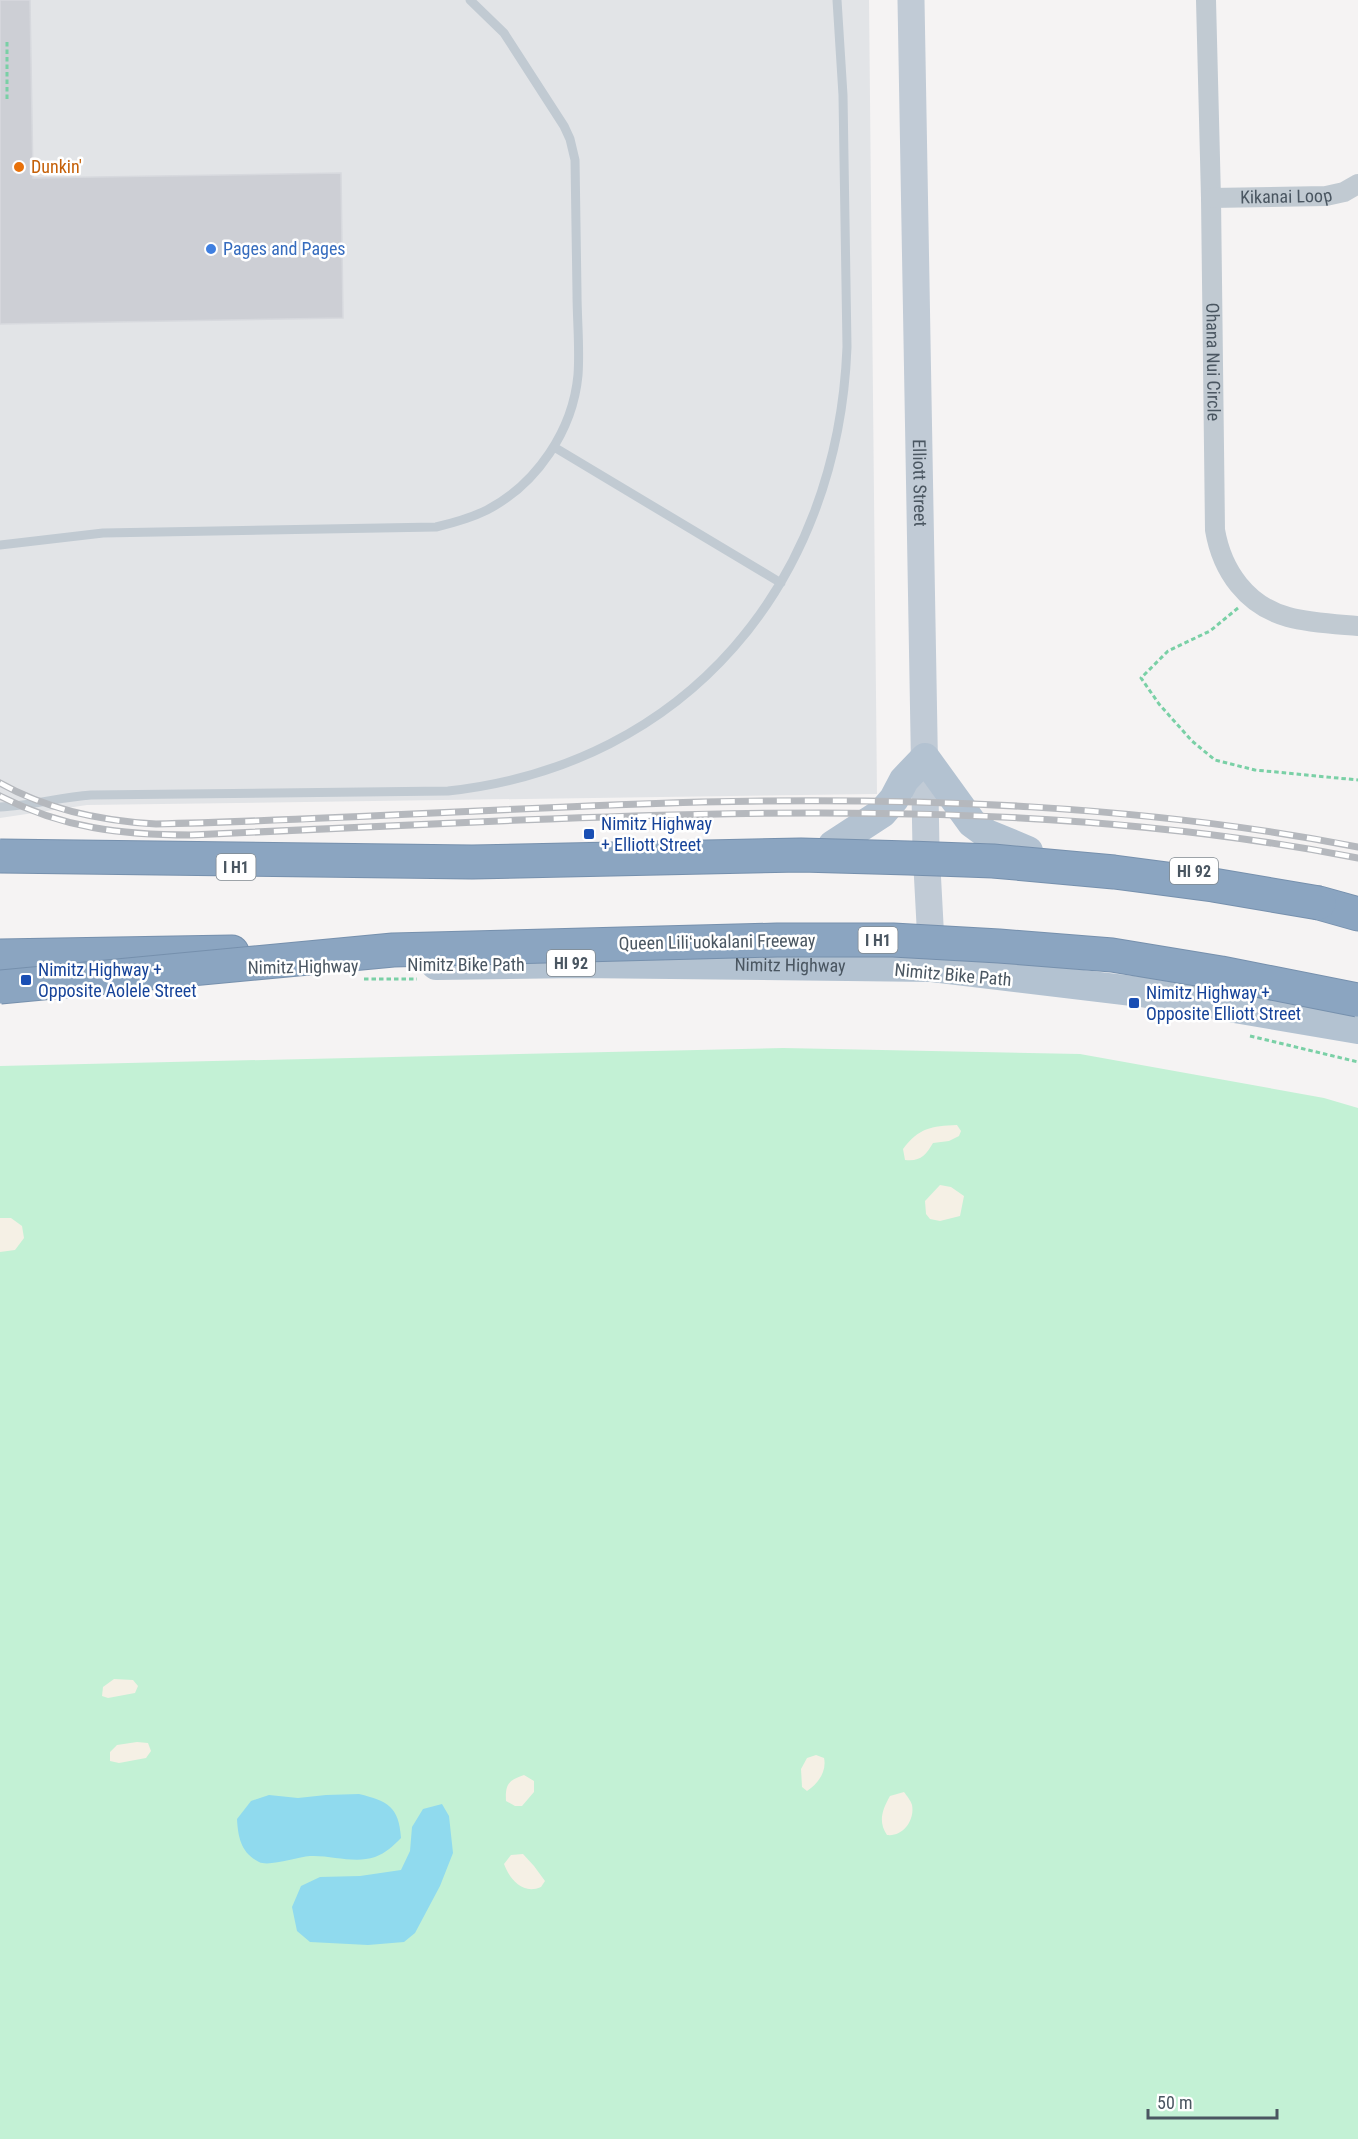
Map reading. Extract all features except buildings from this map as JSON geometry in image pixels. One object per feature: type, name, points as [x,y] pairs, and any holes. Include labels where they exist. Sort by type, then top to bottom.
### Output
[{"type":"highway","name":"I H1","points":[[0,872],[801,855],[993,861],[1114,872],[1319,903],[1358,913]]},
{"type":"highway","points":[[0,859],[472,862]]},
{"type":"highway","name":"Queen Liliʻuokalani Freeway","points":[[0,956],[393,950],[777,940],[905,940],[1112,955],[1221,973],[1358,1000]]},
{"type":"highway","points":[[0,987],[393,950]]},
{"type":"main road","points":[[833,845],[882,813],[894,799],[904,780],[925,759],[972,823],[987,834],[1028,851]]},
{"type":"main road","name":"HI 92","points":[[0,859],[833,845],[1028,851],[1215,874],[1358,899]]},
{"type":"main road","name":"Nimitz Highway","points":[[0,971],[578,963],[932,967],[1141,992],[1358,1029]]},
{"type":"street","name":"Elliott Street","points":[[911,0],[926,849],[932,967]]},
{"type":"street","name":"Ohana Nui Circle","points":[[1206,0],[1215,530],[1222,560],[1229,573],[1250,597],[1262,606],[1290,618],[1358,627]]},
{"type":"street","name":"Kikanai Loop","points":[[1211,198],[1326,196],[1344,192],[1358,184]]},
{"type":"lane","points":[[0,545],[102,533],[436,527],[472,517],[505,499],[534,474],[554,447],[569,417],[578,375],[575,160],[564,126],[509,41],[470,0]]},
{"type":"lane","points":[[0,807],[19,807],[64,797],[91,795],[448,790],[481,787],[514,780],[571,761],[619,739],[652,719],[677,700],[732,649],[782,583],[806,536],[829,472],[840,421],[846,378],[843,95],[837,0]]},
{"type":"lane","points":[[554,447],[782,583]]},
{"type":"path","points":[[7,42],[7,102]]},
{"type":"path","points":[[1250,597],[1210,631],[1168,651],[1141,678],[1159,704],[1192,741],[1215,760],[1255,770],[1358,780]]},
{"type":"path","name":"Nimitz Bike Path","points":[[358,980],[427,979]]},
{"type":"path","points":[[1249,1036],[1358,1062]]},
{"type":"shaded area","points":[[0,0],[869,0],[877,794],[87,805],[0,818]]},
{"type":"green space","points":[[783,1048],[1080,1054],[1324,1098],[1358,1108],[1358,2139],[0,2139],[0,1066]]},
{"type":"sand","points":[[957,1125],[961,1131],[959,1136],[949,1141],[933,1143],[919,1159],[905,1160],[903,1149],[920,1132],[933,1127]]},
{"type":"sand","points":[[940,1185],[951,1187],[964,1196],[960,1216],[940,1221],[930,1219],[926,1214],[925,1201]]},
{"type":"sand","points":[[0,1218],[11,1218],[22,1226],[24,1238],[15,1250],[0,1252]]},
{"type":"sand","points":[[114,1679],[133,1680],[138,1686],[135,1693],[108,1698],[102,1696],[103,1687]]},
{"type":"sand","points":[[148,1743],[151,1751],[146,1758],[119,1763],[110,1761],[110,1752],[117,1745]]},
{"type":"sand","points":[[816,1755],[824,1758],[823,1772],[815,1785],[807,1791],[802,1787],[801,1769],[807,1758]]},
{"type":"sand","points":[[524,1775],[534,1781],[534,1792],[522,1806],[515,1806],[506,1801],[506,1790],[511,1781]]},
{"type":"sand","points":[[904,1792],[912,1805],[910,1822],[898,1833],[887,1835],[882,1821],[885,1806],[890,1796]]},
{"type":"sand","points":[[523,1854],[545,1881],[541,1887],[528,1889],[523,1887],[507,1870],[504,1864],[511,1855]]},
{"type":"water","points":[[359,1794],[385,1803],[398,1819],[401,1838],[379,1855],[359,1860],[310,1856],[276,1863],[264,1863],[253,1858],[244,1849],[238,1832],[237,1819],[251,1801],[269,1795],[298,1798]]},
{"type":"water","points":[[442,1804],[449,1816],[453,1853],[440,1886],[415,1933],[404,1942],[368,1945],[310,1942],[297,1931],[292,1907],[301,1886],[320,1877],[360,1876],[401,1870],[410,1851],[412,1827],[423,1809]]},
{"type":"railway","points":[[0,783],[56,807],[96,817],[156,824],[701,802],[866,801],[1031,807],[1113,813],[1277,833],[1358,847]]},
{"type":"railway","points":[[0,796],[47,816],[93,828],[165,835],[625,816],[835,813],[940,815],[1045,819],[1150,828],[1254,840],[1358,858]]},
{"type":"place","name":"Dunkin'","points":[[19,167]]},
{"type":"place","name":"Pages and Pages","points":[[211,249]]},
{"type":"place","name":"Nimitz Highway + Elliott Street","points":[[589,834]]},
{"type":"place","name":"Nimitz Highway + Opposite Aolele Street","points":[[26,980]]},
{"type":"place","name":"Nimitz Highway + Opposite Elliott Street","points":[[1134,1003]]}]
